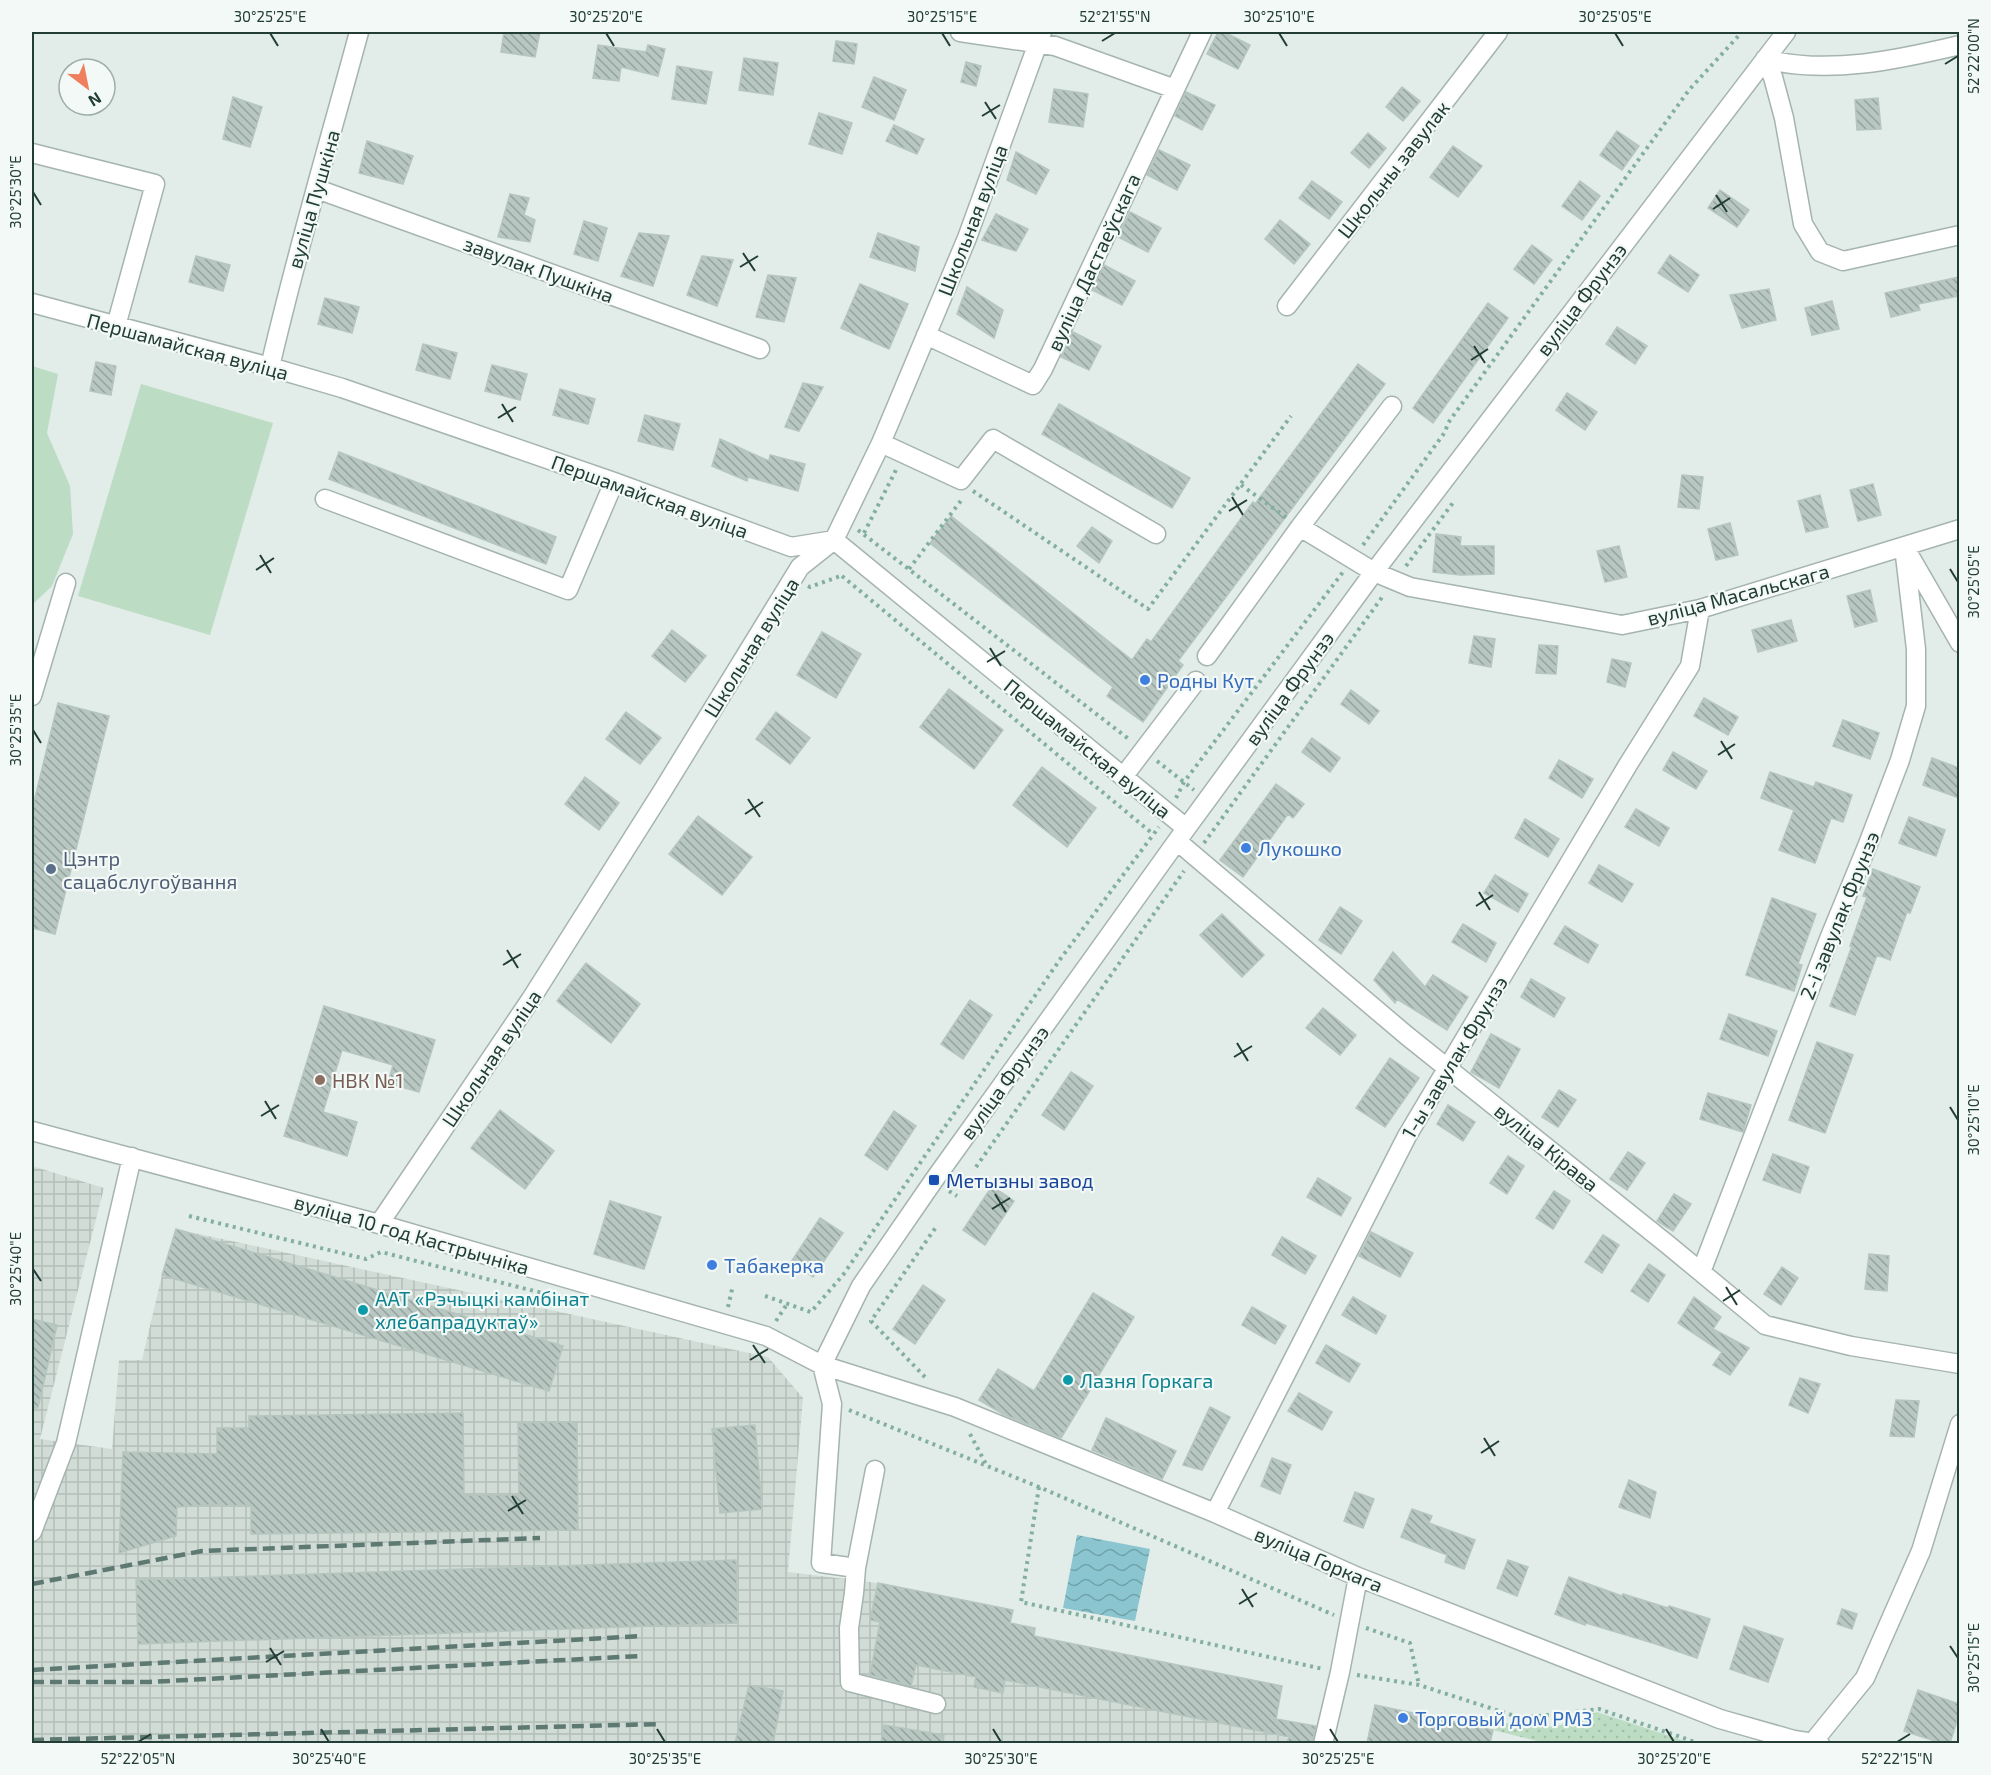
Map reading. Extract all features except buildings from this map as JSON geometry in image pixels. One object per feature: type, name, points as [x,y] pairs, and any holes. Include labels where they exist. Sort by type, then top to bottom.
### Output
[{"type":"street","name":"вуліца Пушкіна","points":[[270,367],[290,280],[359,32]]},
{"type":"street","points":[[960,32],[1040,37],[1055,46],[1175,89]]},
{"type":"street","name":"вуліца Дастаеўскага","points":[[926,335],[1033,386],[1202,32]]},
{"type":"street","name":"Школьны завулак","points":[[1287,306],[1498,32]]},
{"type":"street","name":"вуліца Фрунзэ","points":[[822,1365],[861,1286],[1181,834],[1374,572],[1786,32]]},
{"type":"street","name":"Школьная вуліца","points":[[379,1224],[531,999],[800,567],[838,532],[881,443],[966,238],[1040,37]]},
{"type":"street","points":[[1765,58],[1782,63],[1826,67],[1913,56],[1959,45]]},
{"type":"street","points":[[1765,58],[1773,77],[1784,118],[1803,224],[1820,252],[1844,261],[1959,235]]},
{"type":"street","points":[[32,153],[155,184],[116,326]]},
{"type":"street","name":"завулак Пушкіна","points":[[317,189],[760,349]]},
{"type":"street","name":"Першамайская вуліца","points":[[32,303],[342,388],[791,546],[838,532],[1168,814],[1181,834]]},
{"type":"street","points":[[1207,656],[1300,527],[1392,406]]},
{"type":"street","points":[[881,443],[961,480],[993,439],[1156,534]]},
{"type":"street","points":[[325,499],[568,590],[614,482]]},
{"type":"street","name":"вуліца Масальскага","points":[[1300,527],[1374,572],[1410,587],[1622,625],[1700,609],[1959,530]]},
{"type":"street","points":[[1904,547],[1959,643]]},
{"type":"street","name":"2-і завулак Фрунзэ","points":[[1701,1272],[1828,939],[1880,813],[1900,760],[1916,706],[1916,649],[1904,547]]},
{"type":"street","points":[[33,688],[66,583]]},
{"type":"street","name":"1-ы завулак Фрунзэ","points":[[1215,1514],[1407,1136],[1629,763],[1690,666],[1700,609]]},
{"type":"street","points":[[1123,777],[1196,681]]},
{"type":"street","name":"вуліца Кірава","points":[[1181,834],[1372,1007],[1765,1325],[1851,1346],[1959,1364]]},
{"type":"street","name":"вуліца 10 год Кастрычніка","points":[[32,1131],[379,1224],[766,1336],[822,1365]]},
{"type":"street","points":[[32,1532],[66,1443],[132,1157]]},
{"type":"street","points":[[822,1365],[832,1404],[821,1563],[856,1569]]},
{"type":"street","name":"вуліца Горкага","points":[[822,1365],[955,1407],[1215,1514],[1358,1577],[1720,1719],[1793,1742],[1817,1742]]},
{"type":"street","points":[[1817,1742],[1865,1678],[1921,1551],[1959,1424]]},
{"type":"street","points":[[875,1470],[856,1569],[855,1593],[849,1628],[850,1682],[936,1704]]},
{"type":"street","points":[[1323,1743],[1340,1672],[1358,1577]]},
{"type":"path","points":[[765,1296],[812,1312],[843,1275],[1061,958],[1168,814],[1184,782],[1353,559],[1445,432],[1448,423],[1689,90],[1742,32]]},
{"type":"path","points":[[1241,485],[1300,527]]},
{"type":"path","points":[[909,569],[970,489]]},
{"type":"path","points":[[838,532],[857,528],[1184,782]]},
{"type":"path","points":[[842,576],[1154,834]]},
{"type":"path","points":[[189,1216],[366,1259],[381,1252],[552,1296]]},
{"type":"path","points":[[932,1384],[871,1322],[936,1227]]},
{"type":"path","points":[[843,1275],[886,1299]]},
{"type":"path","points":[[766,1336],[787,1304]]},
{"type":"path","points":[[832,1404],[987,1465],[1349,1622],[1410,1643],[1419,1685]]},
{"type":"path","points":[[955,1407],[987,1465]]},
{"type":"path","points":[[1039,1487],[1021,1602],[1340,1672],[1419,1685],[1521,1718],[1599,1709],[1701,1743]]},
{"type":"shaded area","points":[[32,1166],[104,1188],[40,1439],[112,1449],[119,1360],[142,1360],[162,1275],[176,1229],[768,1357],[803,1398],[788,1572],[878,1583],[1013,1610],[1010,1623],[1035,1628],[1034,1636],[1282,1686],[1273,1734],[1304,1743],[32,1743]]},
{"type":"green space","points":[[32,366],[58,374],[47,433],[70,486],[73,534],[52,586],[32,605]]},
{"type":"green space","points":[[141,384],[273,423],[210,635],[78,596]]},
{"type":"green space","points":[[1597,1712],[1691,1743],[1545,1743],[1493,1730],[1507,1723],[1555,1727]]},
{"type":"water","points":[[1077,1535],[1150,1549],[1135,1621],[1063,1608]]},
{"type":"railway","points":[[32,1584],[202,1551],[540,1538]]},
{"type":"railway","points":[[32,1670],[641,1636]]},
{"type":"railway","points":[[32,1682],[149,1682],[640,1656]]},
{"type":"railway","points":[[32,1740],[661,1724]]},
{"type":"place","name":"Родны Кут","points":[[1145,680]]},
{"type":"place","name":"Лукошко","points":[[1246,848]]},
{"type":"place","name":"Цэнтр сацабслугоўвання","points":[[51,869]]},
{"type":"place","name":"НВК №1","points":[[320,1080]]},
{"type":"place","name":"Метызны завод","points":[[934,1180]]},
{"type":"place","name":"Табакерка","points":[[712,1265]]},
{"type":"place","name":"ААТ «Рэчыцкі камбінат хлебапрадуктаў»","points":[[363,1310]]},
{"type":"place","name":"Лазня Горкага","points":[[1068,1380]]},
{"type":"place","name":"Торговый дом РМЗ","points":[[1403,1718]]}]
